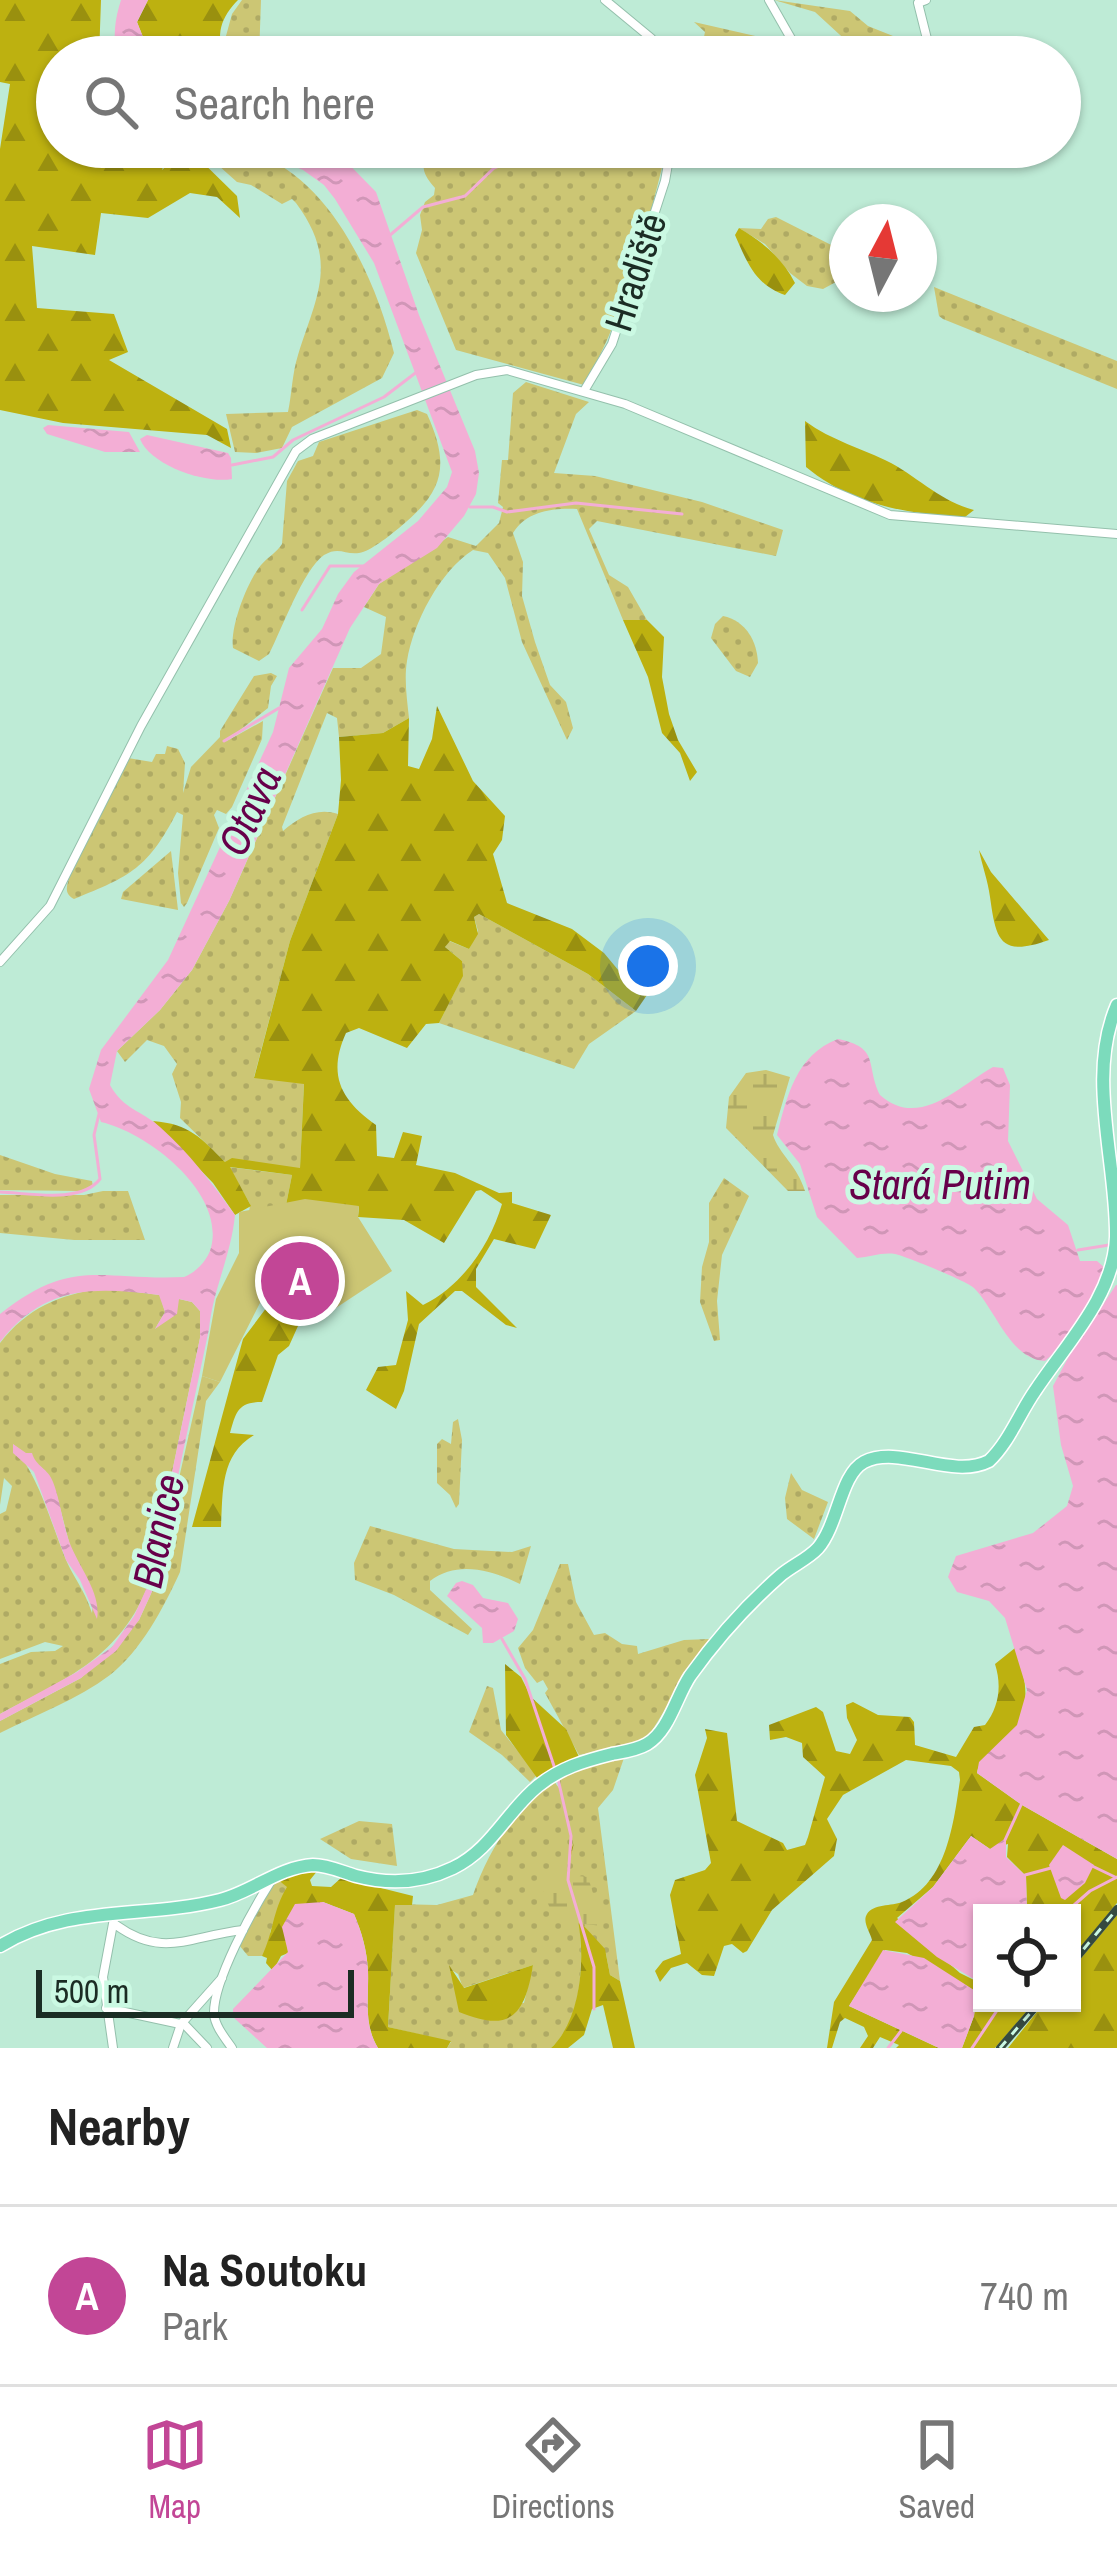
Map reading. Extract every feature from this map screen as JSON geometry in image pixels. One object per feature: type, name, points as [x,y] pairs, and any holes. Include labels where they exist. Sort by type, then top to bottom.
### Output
[{"type":"main road","points":[[0,1946],[56,1922],[116,1918],[252,1897],[271,1880],[298,1867],[317,1865],[362,1878],[402,1882],[464,1862],[491,1839],[528,1795],[555,1774],[586,1760],[640,1748],[654,1738],[693,1672],[778,1578],[811,1555],[826,1537],[848,1479],[860,1465],[883,1459],[974,1467],[994,1457],[1081,1326],[1111,1267],[1117,1231],[1105,1059],[1117,1005]]},
{"type":"street","points":[[605,0],[649,36]]},
{"type":"street","points":[[770,0],[790,36]]},
{"type":"street","points":[[926,0],[918,3],[926,36]]},
{"type":"street","name":"Hradiště","points":[[584,391],[612,344],[667,168]]},
{"type":"street","points":[[0,962],[50,906],[141,726],[293,455],[308,441],[379,412],[485,372],[507,370],[662,418],[890,515],[1117,534]]},
{"type":"street","points":[[232,2048],[214,2015],[252,1897]]},
{"type":"street","points":[[116,1918],[132,1936],[161,1946],[243,1930]]},
{"type":"street","points":[[112,2048],[103,1977],[116,1918]]},
{"type":"street","points":[[227,1931],[236,1945]]},
{"type":"street","points":[[172,2048],[181,2024],[224,1978]]},
{"type":"street","points":[[106,2008],[181,2024],[207,2048]]},
{"type":"green space","points":[[0,0],[101,0],[100,36],[36,36],[36,168],[208,168],[237,196],[240,218],[217,197],[190,193],[148,218],[101,213],[95,255],[32,246],[37,308],[114,314],[128,352],[109,360],[227,429],[231,448],[207,435],[63,423],[0,410],[0,149],[10,84],[0,82]]},
{"type":"green space","points":[[148,0],[238,0],[221,27],[221,36],[143,36],[137,22]]},
{"type":"green space","points":[[242,0],[261,0],[260,36],[226,36]]},
{"type":"green space","points":[[774,0],[850,11],[868,26],[893,36],[841,36],[815,12]]},
{"type":"green space","points":[[694,22],[755,36],[704,36]]},
{"type":"green space","points":[[221,168],[284,168],[312,190],[356,251],[394,353],[382,378],[292,427],[282,448],[256,453],[235,452],[226,414],[288,412],[321,261],[309,224],[292,199],[282,204],[237,182]]},
{"type":"green space","points":[[662,168],[623,300],[584,385],[456,350],[416,253],[420,215],[435,188],[424,169]]},
{"type":"green space","points":[[776,217],[829,244],[829,286],[807,286],[765,244],[739,228],[761,229]]},
{"type":"green space","points":[[739,228],[771,251],[790,274],[795,283],[785,295],[753,271],[735,235]]},
{"type":"green space","points":[[937,288],[1117,361],[1117,389],[943,319]]},
{"type":"green space","points":[[526,382],[589,402],[576,414],[554,473],[595,476],[702,502],[783,530],[776,556],[597,521],[589,529],[609,575],[628,587],[647,620],[623,620],[577,509],[541,512],[525,520],[513,533],[523,562],[522,596],[550,685],[566,702],[573,728],[567,740],[522,642],[505,578],[488,553],[473,550],[450,571],[430,599],[410,646],[409,718],[383,733],[339,737],[337,718],[327,713],[282,827],[283,831],[316,813],[338,814],[290,941],[254,1077],[304,1083],[300,1169],[225,1162],[180,1118],[181,1102],[172,1074],[177,1064],[164,1046],[147,1040],[125,1062],[117,1051],[160,1010],[192,970],[229,901],[333,668],[361,668],[381,654],[386,617],[364,607],[379,584],[448,537],[476,546],[499,523],[502,460],[508,460],[513,393]]},
{"type":"green space","points":[[417,410],[427,414],[439,449],[439,477],[425,502],[369,549],[324,555],[301,586],[269,654],[259,661],[233,648],[237,617],[250,582],[282,544],[287,481],[298,461],[313,456],[319,442]]},
{"type":"green space","points":[[805,421],[974,510],[965,517],[922,513],[881,505],[842,490],[806,467]]},
{"type":"green space","points":[[723,616],[738,622],[753,640],[758,663],[750,677],[736,671],[711,638]]},
{"type":"green space","points":[[623,620],[647,620],[664,637],[662,677],[678,740],[697,772],[690,781],[680,753],[662,733],[648,677]]},
{"type":"green space","points":[[254,676],[277,676],[268,708],[225,742],[263,721],[262,739],[232,807],[226,814],[217,810],[214,815],[219,828],[184,907],[178,873],[183,815],[177,812],[157,846],[136,868],[94,891],[70,897],[71,873],[128,758],[152,762],[156,754],[165,754],[167,746],[178,749],[185,763],[183,793],[191,767],[220,737]]},
{"type":"green space","points":[[437,706],[473,781],[505,816],[502,840],[493,854],[507,903],[572,929],[604,953],[639,995],[647,995],[636,1011],[588,974],[479,914],[474,917],[478,934],[469,949],[450,941],[445,947],[462,961],[463,976],[439,1023],[426,1024],[407,1048],[359,1028],[346,1033],[338,1074],[346,1096],[376,1125],[377,1156],[394,1158],[403,1132],[422,1136],[416,1165],[455,1173],[499,1193],[512,1192],[512,1203],[551,1215],[535,1249],[494,1239],[476,1269],[476,1287],[517,1328],[455,1291],[419,1324],[396,1409],[366,1390],[378,1367],[396,1365],[408,1320],[406,1291],[423,1305],[450,1287],[482,1249],[502,1204],[476,1191],[444,1243],[404,1220],[358,1217],[359,1207],[286,1205],[292,1175],[230,1167],[251,1206],[235,1215],[213,1183],[153,1121],[186,1129],[225,1162],[232,1158],[300,1168],[304,1084],[254,1078],[290,941],[338,814],[339,737],[383,733],[409,718],[408,766],[419,769],[432,739]]},
{"type":"green space","points":[[979,850],[991,872],[1049,940],[1020,947],[1003,941]]},
{"type":"green space","points":[[171,851],[178,910],[121,899],[123,892]]},
{"type":"green space","points":[[479,914],[588,974],[636,1011],[589,1044],[574,1069],[439,1023],[460,981],[462,961],[445,947],[449,941],[469,949],[478,931],[474,917]]},
{"type":"green space","points":[[766,1070],[790,1077],[773,1135],[805,1191],[788,1191],[726,1128],[729,1097],[746,1073]]},
{"type":"green space","points":[[0,1155],[92,1181],[93,1187],[0,1190]]},
{"type":"green space","points":[[229,1167],[292,1175],[286,1205],[247,1231],[250,1204]]},
{"type":"green space","points":[[724,1178],[749,1196],[722,1255],[717,1301],[720,1340],[714,1341],[700,1302],[702,1267],[709,1242],[709,1203]]},
{"type":"green space","points":[[128,1191],[145,1240],[0,1233],[0,1195]]},
{"type":"green space","points":[[305,1199],[359,1206],[358,1217],[392,1271],[313,1323],[265,1293],[220,1382],[202,1376],[216,1299],[239,1253],[239,1212]]},
{"type":"green space","points":[[102,1288],[160,1295],[165,1312],[155,1329],[179,1299],[192,1302],[200,1311],[200,1338],[149,1583],[137,1608],[123,1630],[89,1663],[0,1714],[0,1664],[63,1646],[45,1642],[0,1659],[0,1514],[6,1511],[12,1486],[4,1478],[0,1505],[0,1343],[33,1312]],"holes":[[[13,1444],[45,1471],[70,1546],[94,1595],[92,1613],[37,1485]]]},
{"type":"green space","points":[[279,1291],[284,1292],[298,1326],[289,1346],[278,1355],[262,1402],[243,1406],[234,1419],[230,1433],[254,1435],[229,1464],[221,1527],[192,1527],[243,1339]]},
{"type":"green space","points":[[202,1376],[220,1382],[206,1401],[180,1572],[159,1614],[132,1654],[110,1675],[0,1733],[0,1721],[81,1678],[139,1620],[155,1585]]},
{"type":"green space","points":[[458,1419],[462,1440],[456,1508],[437,1483],[437,1444],[442,1439],[451,1444],[453,1422]]},
{"type":"green space","points":[[791,1473],[802,1490],[828,1502],[814,1539],[787,1519],[785,1498]]},
{"type":"green space","points":[[370,1526],[454,1549],[512,1552],[531,1546],[520,1584],[475,1569],[452,1571],[430,1581],[430,1590],[472,1629],[468,1635],[355,1580],[354,1563]]},
{"type":"green space","points":[[560,1564],[568,1564],[576,1602],[594,1635],[605,1633],[622,1644],[637,1646],[638,1654],[684,1640],[709,1639],[648,1737],[630,1746],[579,1755],[545,1693],[543,1680],[537,1683],[525,1668],[518,1648],[533,1630]]},
{"type":"green space","points":[[1015,1648],[1025,1700],[1019,1724],[983,1760],[977,1773],[1022,1805],[1117,1859],[1117,1903],[1081,1947],[1081,1904],[1027,1904],[1026,1876],[1007,1857],[1008,1844],[990,1849],[971,1836],[933,1887],[897,1918],[973,1980],[973,1990],[907,1953],[885,1950],[849,2006],[939,2048],[896,2048],[899,2045],[880,2037],[873,2048],[860,2048],[868,2036],[864,2027],[845,2018],[832,2048],[827,2048],[834,2002],[872,1940],[867,1914],[917,1893],[939,1866],[951,1832],[959,1772],[951,1766],[906,1760],[843,1795],[827,1819],[837,1839],[834,1856],[772,1910],[747,1951],[732,1944],[724,1946],[714,1976],[702,1975],[687,1963],[671,1968],[660,1982],[655,1971],[663,1961],[681,1954],[670,1895],[675,1880],[705,1870],[711,1863],[695,1775],[707,1738],[705,1729],[727,1733],[737,1821],[783,1843],[787,1850],[805,1845],[825,1777],[803,1757],[802,1743],[786,1737],[770,1740],[769,1725],[816,1707],[823,1712],[836,1751],[850,1754],[857,1740],[846,1705],[853,1702],[878,1715],[910,1717],[915,1745],[956,1757],[974,1727],[985,1725],[993,1711],[998,1696],[995,1664]]},
{"type":"green space","points":[[505,1664],[521,1677],[531,1697],[566,1729],[580,1759],[540,1782],[506,1735]]},
{"type":"green space","points":[[487,1686],[493,1688],[501,1730],[537,1775],[530,1782],[469,1732]]},
{"type":"green space","points":[[625,1755],[613,1790],[598,1808],[620,1981],[610,1975],[606,1954],[578,1911],[580,1984],[571,2019],[551,2048],[447,2048],[451,2042],[388,2027],[395,1904],[437,1905],[473,1895],[495,1847],[515,1818],[553,1780],[562,1792],[557,1779]],"holes":[[[533,1965],[524,2003],[459,1998],[450,1969],[458,1974],[463,1988]]]},
{"type":"green space","points":[[359,1821],[392,1824],[397,1866],[351,1859],[320,1839]]},
{"type":"green space","points":[[318,1870],[310,1880],[312,1886],[331,1887],[341,1878],[413,1896],[412,1905],[395,1905],[388,2027],[451,2041],[447,2048],[378,2048],[369,2020],[365,1949],[354,1914],[323,1902],[287,1934],[288,1953],[273,1971],[266,1963],[262,1956],[287,1887],[277,1879]]},
{"type":"green space","points":[[548,1873],[588,1877],[603,1926],[555,1921],[541,1886]]},
{"type":"green space","points":[[277,1879],[288,1887],[270,1932],[271,1944],[262,1956],[248,1956],[239,1945],[265,1892]]},
{"type":"green space","points":[[569,1883],[584,1926],[605,1949],[610,1975],[620,1981],[635,2048],[613,2048],[603,2005],[592,2009],[584,2035],[568,2048],[551,2048],[569,2021],[579,1986],[580,1932]]},
{"type":"green space","points":[[1117,1915],[1117,2048],[1008,2048],[1037,2012],[1081,2012],[1081,1958]]},
{"type":"green space","points":[[449,1965],[464,1988],[533,1965],[520,2008],[512,2016],[491,2021],[459,2012]]},
{"type":"green space","points":[[974,2012],[1026,2012],[995,2048],[962,2048]]},
{"type":"water","points":[[121,0],[148,0],[137,22],[143,36],[115,36]]},
{"type":"water","name":"Otava","points":[[298,168],[353,168],[376,192],[419,315],[475,451],[476,494],[437,548],[379,584],[350,628],[229,901],[192,970],[160,1010],[117,1051],[110,1085],[115,1093],[160,1127],[200,1169],[235,1215],[233,1230],[155,1585],[139,1620],[116,1651],[81,1678],[0,1721],[0,1714],[112,1647],[134,1616],[149,1583],[200,1338],[200,1311],[192,1302],[179,1299],[177,1314],[155,1329],[165,1312],[159,1295],[72,1294],[35,1309],[0,1342],[0,1314],[25,1296],[68,1278],[184,1277],[209,1254],[212,1223],[193,1184],[159,1151],[101,1122],[89,1089],[101,1050],[168,960],[273,732],[289,668],[322,629],[354,572],[418,521],[447,487],[452,472],[374,263],[335,199]]},
{"type":"water","points":[[43,428],[129,432],[140,452],[105,452],[47,434]]},
{"type":"water","points":[[147,435],[228,453],[232,479],[194,476],[167,465],[146,449],[140,439]]},
{"type":"water","name":"Stará Putim","points":[[838,1039],[866,1053],[880,1095],[909,1108],[924,1107],[993,1067],[1003,1068],[1010,1085],[1008,1141],[1037,1199],[1068,1225],[1080,1261],[1097,1261],[1105,1268],[1081,1319],[1045,1361],[1013,1343],[970,1285],[895,1254],[857,1258],[817,1217],[800,1164],[777,1135],[803,1066]]},
{"type":"water","points":[[1117,1285],[1117,1859],[1022,1805],[977,1773],[979,1762],[1017,1725],[1027,1690],[1005,1618],[989,1601],[957,1592],[948,1577],[956,1556],[1033,1533],[1067,1506],[1073,1486],[1061,1445],[1053,1386]]},
{"type":"water","points":[[13,1444],[32,1453],[51,1477],[68,1538],[96,1599],[97,1619],[66,1560],[34,1472],[13,1453]]},
{"type":"water","points":[[462,1581],[473,1585],[483,1598],[508,1603],[518,1619],[514,1631],[493,1643],[483,1643],[482,1628],[447,1596]]},
{"type":"water","points":[[971,1836],[990,1849],[1006,1838],[1006,1857],[1026,1876],[1027,1904],[973,1904],[973,1979],[937,1957],[895,1922],[933,1887]]},
{"type":"water","points":[[1063,1845],[1094,1865],[1085,1883],[1065,1900],[1049,1865]]},
{"type":"water","points":[[323,1902],[354,1914],[357,1921],[367,1964],[369,2020],[378,2048],[267,2048],[233,2017],[233,2009],[288,1952],[282,1927],[295,1904]]},
{"type":"water","points":[[883,1950],[924,1958],[973,1989],[974,2012],[962,2048],[939,2048],[849,2006]]},
{"type":"waterway","points":[[389,236],[423,207],[465,196],[494,168]]},
{"type":"waterway","points":[[232,465],[273,457],[293,440],[384,397],[418,371]]},
{"type":"waterway","points":[[470,507],[507,512],[576,503],[682,514]]},
{"type":"waterway","points":[[302,610],[330,566],[365,566]]},
{"type":"waterway","points":[[224,741],[279,708]]},
{"type":"waterway","points":[[0,1192],[54,1195],[91,1187],[100,1179],[94,1135],[99,1114]]},
{"type":"waterway","points":[[1078,1250],[1109,1245]]},
{"type":"waterway","points":[[502,1639],[525,1679],[555,1769]]},
{"type":"waterway","points":[[558,1779],[571,1836],[568,1880],[594,1967],[594,2009]]},
{"type":"waterway","points":[[1005,1840],[1021,1805]]},
{"type":"waterway","points":[[1090,1865],[1115,1877]]},
{"type":"waterway","points":[[1025,1875],[1051,1868]]},
{"type":"waterway","points":[[1075,1904],[1117,1877]]},
{"type":"waterway","points":[[972,2048],[996,2012]]},
{"type":"waterway","points":[[888,2048],[901,2031]]},
{"type":"railway","points":[[1081,1952],[1117,1909]]},
{"type":"railway","points":[[1000,2048],[1031,2012]]},
{"type":"place","name":"Na Soutoku","points":[[300,1281]]},
{"type":"water label","name":"Blanice","points":[[158,1531]]}]
